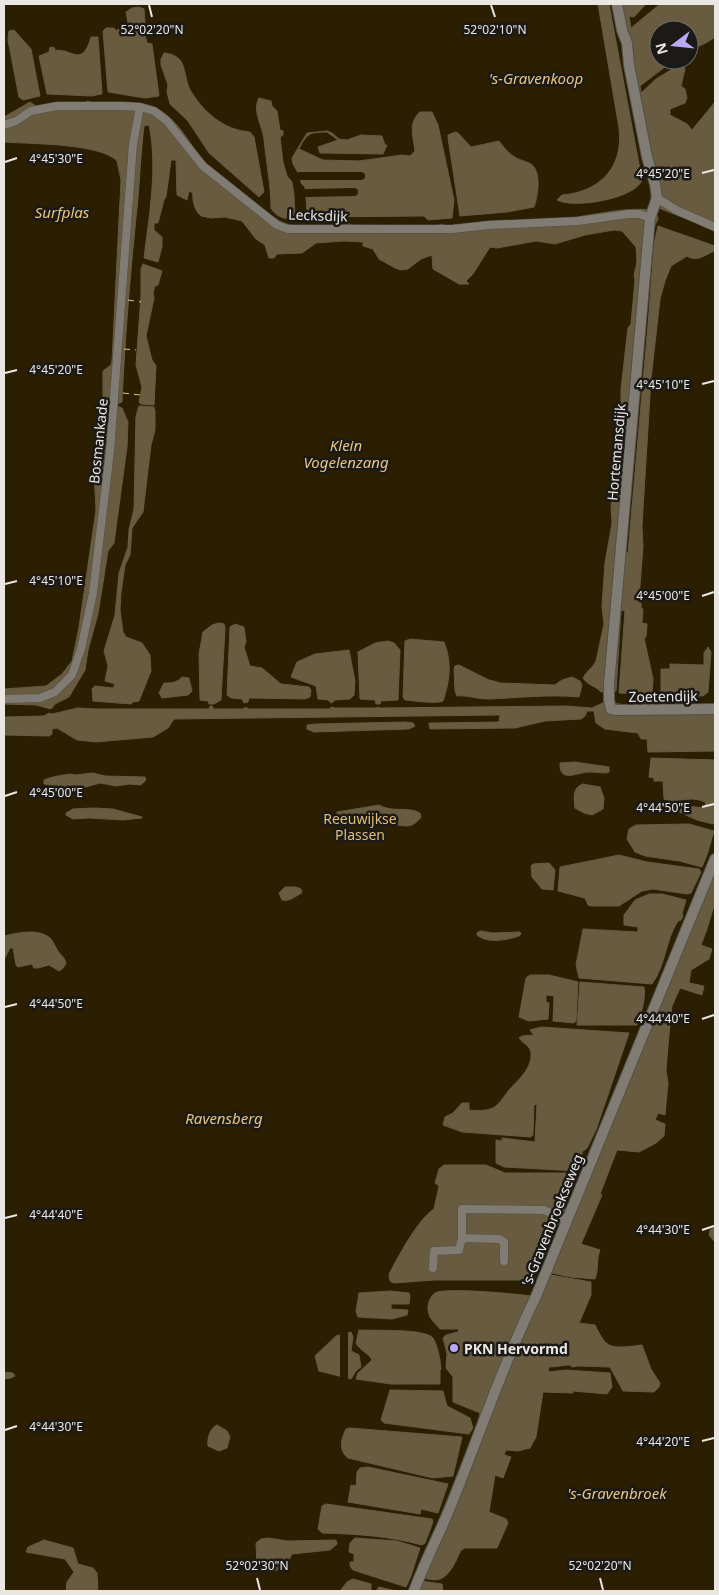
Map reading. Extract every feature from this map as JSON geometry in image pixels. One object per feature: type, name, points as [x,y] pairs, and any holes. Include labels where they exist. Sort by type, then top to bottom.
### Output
[{"type":"street","name":"Hortemansdijk","points":[[609,701],[655,184],[646,157],[629,65],[627,43],[622,30],[617,4]]},
{"type":"street","name":"Lecksdijk","points":[[4,125],[16,121],[31,111],[42,108],[89,105],[140,107],[154,111],[162,116],[203,166],[277,225],[288,229],[452,229],[640,214],[653,208]]},
{"type":"street","name":"Bosmankade","points":[[4,699],[40,698],[55,692],[72,675],[79,659],[92,593],[112,434],[133,144],[140,107]]},
{"type":"street","points":[[653,208],[676,210],[715,228]]},
{"type":"street","name":"Zoetendijk","points":[[609,701],[715,709]]},
{"type":"street","name":"'s-Gravenbroekseweg","points":[[414,1591],[452,1504],[498,1382],[537,1294],[715,858]]},
{"type":"street","points":[[433,1268],[434,1251],[459,1250],[462,1238],[462,1209],[544,1210],[567,1220]]},
{"type":"street","points":[[462,1238],[499,1239],[504,1242],[504,1261]]},
{"type":"green space","name":"Reeuwijkse Plassen","points":[[4,4],[715,4],[715,1591],[4,1591]]},
{"type":"water","name":"'s-Gravenkoop","points":[[4,4],[598,4],[619,128],[620,142],[618,154],[607,175],[598,183],[576,193],[562,195],[557,200],[565,203],[589,203],[616,197],[628,192],[637,187],[642,180],[609,4],[615,4],[651,184],[651,205],[715,230],[715,246],[658,226],[654,244],[628,553],[625,552],[652,240],[658,219],[656,211],[635,209],[564,219],[445,226],[442,224],[436,226],[351,225],[346,223],[344,225],[301,226],[287,224],[256,205],[228,183],[200,157],[173,121],[151,106],[137,103],[101,104],[87,101],[85,103],[36,106],[30,102],[4,117]],"holes":[[[139,7],[144,9],[145,23],[143,27],[147,43],[152,44],[159,96],[145,98],[108,92],[103,31],[106,28],[114,28],[116,31],[120,28],[125,28],[128,23],[126,12],[132,8]],[[14,30],[31,49],[40,96],[23,100],[19,97],[8,40],[9,31]],[[91,37],[98,37],[102,94],[91,96],[47,94],[39,56],[49,52],[50,47],[55,48],[54,51],[60,50],[80,55],[87,47]],[[164,53],[178,58],[181,61],[189,88],[207,112],[231,128],[250,132],[254,137],[264,192],[259,197],[209,153],[188,121],[170,104],[167,92],[168,85],[161,65]],[[259,98],[271,101],[272,106],[277,111],[280,130],[283,131],[283,135],[280,137],[283,162],[287,176],[292,182],[295,218],[281,217],[275,214],[271,208],[264,139],[258,118],[257,103]],[[420,112],[432,112],[438,125],[454,200],[452,218],[428,220],[424,216],[309,217],[305,187],[301,183],[292,158],[307,133],[317,132],[310,134],[299,149],[323,160],[359,161],[402,155],[410,156],[415,151],[412,130],[416,116]],[[327,131],[339,139],[347,140],[361,135],[382,136],[385,145],[387,145],[383,154],[320,153],[318,147],[338,140],[327,132],[317,132]],[[455,132],[458,133],[471,147],[499,141],[517,159],[531,164],[538,178],[538,191],[534,207],[507,212],[460,216],[448,135]]]},
{"type":"water","points":[[646,4],[660,4],[631,28],[629,16],[634,17]]},
{"type":"water","points":[[715,37],[715,102],[692,130],[687,124],[670,115],[670,109],[685,103],[687,98],[685,89],[681,86],[685,70],[699,70],[699,46]]},
{"type":"water","points":[[661,70],[671,70],[656,79],[641,93],[640,86]]},
{"type":"water","name":"Klein Vogelenzang","points":[[149,125],[152,141],[153,174],[144,258],[158,262],[162,247],[162,237],[154,230],[154,223],[158,223],[166,197],[171,160],[176,160],[177,195],[187,200],[189,191],[193,193],[194,206],[201,216],[211,218],[225,217],[242,221],[256,239],[265,245],[269,258],[274,258],[277,254],[302,253],[316,243],[363,242],[363,246],[373,249],[379,259],[401,270],[408,269],[421,259],[432,255],[433,269],[459,284],[469,284],[466,281],[473,274],[490,247],[497,248],[536,241],[555,244],[585,235],[614,230],[622,231],[636,247],[637,262],[634,275],[631,324],[628,328],[621,389],[611,506],[612,523],[605,563],[602,606],[604,624],[596,661],[583,678],[601,692],[616,691],[621,610],[625,611],[619,693],[652,694],[653,679],[644,638],[646,637],[647,624],[642,623],[643,609],[639,599],[651,379],[660,299],[671,266],[687,256],[694,259],[715,251],[715,705],[682,705],[681,701],[677,701],[676,705],[632,706],[605,702],[592,708],[566,706],[331,707],[330,709],[248,709],[246,707],[243,709],[214,709],[210,706],[209,709],[78,708],[49,713],[44,716],[4,717],[4,704],[36,705],[51,709],[55,704],[69,697],[85,670],[88,650],[98,614],[108,551],[114,543],[127,447],[128,422],[122,408],[117,406],[117,404],[122,402],[128,300],[144,126]],"holes":[[[143,264],[162,271],[158,285],[155,286],[153,293],[154,298],[146,336],[152,360],[156,366],[154,405],[141,404],[139,402],[142,387],[136,365],[141,269]],[[139,406],[154,407],[155,430],[151,445],[143,512],[132,528],[130,555],[125,565],[120,610],[123,632],[126,637],[142,643],[150,655],[151,671],[139,701],[131,704],[93,701],[92,689],[95,686],[113,688],[115,684],[105,681],[108,666],[104,651],[115,615],[119,573],[128,547],[129,530],[134,509],[136,416]],[[224,624],[221,700],[214,704],[200,700],[199,654],[203,632],[212,625]],[[235,624],[244,627],[246,642],[244,647],[250,666],[262,668],[281,684],[309,687],[311,690],[310,697],[305,699],[249,698],[248,702],[244,703],[242,699],[231,698],[227,695],[230,627]],[[410,639],[444,642],[447,649],[449,672],[443,701],[405,700],[403,697],[405,641]],[[388,641],[394,643],[400,650],[398,700],[381,701],[380,704],[376,704],[375,700],[360,699],[358,652],[375,643]],[[708,647],[711,652],[708,692],[703,696],[682,695],[677,697],[676,695],[662,694],[661,669],[670,669],[670,664],[704,665],[704,653]],[[349,650],[355,681],[354,695],[350,699],[335,700],[331,703],[328,700],[318,699],[316,686],[291,677],[297,662],[315,654]],[[459,665],[489,680],[501,683],[555,685],[562,680],[572,677],[580,681],[582,685],[579,697],[545,696],[484,699],[457,696],[454,669],[455,666]],[[182,677],[189,678],[192,691],[188,695],[162,698],[159,693],[164,683],[176,682]]]},
{"type":"water","name":"Surfplas","points":[[4,142],[64,146],[96,151],[108,155],[117,161],[121,180],[112,361],[111,365],[103,371],[103,396],[101,401],[105,409],[105,419],[94,472],[96,510],[79,627],[72,661],[62,674],[46,686],[4,689]]},
{"type":"water","name":"Ravensberg","points":[[587,711],[594,711],[596,723],[605,729],[638,733],[641,739],[647,739],[648,752],[715,751],[715,760],[651,758],[649,777],[654,778],[654,781],[663,781],[664,799],[674,801],[693,799],[705,802],[706,806],[704,808],[688,806],[675,810],[697,820],[715,823],[715,851],[666,972],[661,976],[662,979],[566,1208],[564,1201],[566,1173],[505,1173],[486,1165],[444,1165],[439,1169],[435,1183],[439,1186],[434,1209],[415,1229],[389,1274],[390,1281],[394,1283],[435,1280],[525,1280],[530,1277],[548,1237],[557,1224],[561,1226],[531,1296],[441,1291],[435,1293],[429,1301],[429,1314],[440,1329],[459,1329],[458,1332],[446,1335],[443,1338],[447,1354],[446,1368],[453,1377],[453,1402],[480,1413],[477,1427],[410,1591],[396,1591],[379,1587],[376,1591],[371,1591],[371,1584],[353,1579],[347,1582],[340,1591],[98,1591],[97,1573],[93,1568],[78,1564],[73,1548],[44,1540],[28,1547],[26,1552],[65,1559],[74,1572],[67,1582],[66,1591],[4,1591],[4,1379],[15,1376],[13,1373],[4,1372],[4,960],[10,948],[13,948],[18,967],[32,964],[34,968],[38,968],[49,965],[59,971],[66,964],[50,938],[45,935],[27,932],[4,936],[4,735],[49,736],[52,734],[52,729],[57,728],[77,740],[96,742],[153,737],[168,728],[174,719],[500,715],[499,722],[429,723],[430,729],[515,728],[545,721],[581,719]],"holes":[[[405,722],[413,723],[415,726],[409,729],[314,732],[307,729],[307,725],[316,724]],[[575,762],[609,767],[609,772],[606,773],[589,772],[566,775],[563,773],[560,763]],[[93,773],[105,776],[145,777],[146,780],[141,785],[116,786],[100,783],[82,788],[44,784],[44,780],[53,777]],[[583,784],[600,787],[604,798],[603,809],[592,815],[584,813],[575,808],[574,793]],[[379,805],[389,809],[415,811],[420,813],[421,817],[409,826],[385,823],[352,823],[336,816],[337,812]],[[93,808],[113,809],[142,817],[123,820],[73,819],[66,815],[66,813],[73,809]],[[689,824],[714,831],[702,867],[679,861],[645,856],[635,852],[627,839],[629,829],[636,825]],[[619,855],[647,862],[699,869],[701,872],[691,893],[653,889],[642,891],[619,906],[588,905],[585,898],[558,891],[560,867]],[[549,863],[555,870],[553,890],[542,889],[532,877],[531,866],[533,864]],[[285,887],[301,889],[302,893],[288,900],[282,900],[279,893]],[[649,894],[662,894],[686,900],[683,916],[678,921],[670,937],[657,977],[652,984],[579,978],[576,965],[583,929],[638,932],[638,927],[624,925],[624,915],[635,900]],[[480,931],[493,933],[520,932],[521,934],[503,940],[481,938],[477,935]],[[530,975],[549,975],[578,982],[576,1021],[574,1023],[553,1021],[554,996],[546,995],[546,1002],[549,1003],[548,1019],[529,1021],[519,1017],[526,978]],[[580,982],[644,987],[644,1002],[637,1025],[577,1025]],[[541,1027],[629,1033],[596,1130],[587,1148],[582,1152],[577,1171],[504,1167],[496,1163],[496,1140],[502,1141],[502,1138],[535,1142],[537,1104],[534,1105],[533,1135],[531,1137],[462,1132],[443,1125],[445,1117],[453,1113],[462,1103],[469,1103],[469,1110],[478,1111],[493,1108],[500,1102],[524,1074],[531,1059],[528,1046],[519,1038],[534,1035],[530,1030]],[[390,1291],[409,1293],[409,1304],[391,1304],[391,1309],[408,1310],[407,1315],[392,1319],[358,1317],[356,1311],[359,1293]],[[359,1330],[410,1331],[428,1335],[433,1338],[439,1353],[440,1384],[391,1384],[356,1379],[358,1373],[372,1360],[356,1343]],[[351,1332],[353,1337],[351,1351],[359,1355],[361,1367],[351,1379],[319,1371],[315,1356],[336,1336]],[[390,1390],[443,1391],[447,1406],[470,1418],[473,1428],[469,1434],[384,1423],[381,1420]],[[217,1425],[227,1431],[230,1437],[227,1448],[219,1451],[208,1446],[209,1434],[212,1428]],[[350,1428],[462,1437],[453,1476],[433,1478],[348,1458],[343,1452],[342,1440],[346,1429]],[[368,1467],[448,1484],[438,1513],[421,1509],[420,1514],[348,1502],[351,1485],[356,1486],[357,1472],[360,1468]],[[326,1504],[432,1519],[433,1522],[425,1543],[422,1545],[360,1535],[322,1533],[318,1529],[322,1506]],[[268,1538],[288,1541],[336,1540],[337,1544],[330,1550],[292,1554],[285,1567],[271,1572],[257,1568],[256,1543],[261,1539]],[[355,1538],[397,1541],[420,1548],[406,1587],[353,1570],[350,1562],[354,1562],[354,1554],[349,1552],[350,1543]]]},
{"type":"water","name":"'s-Gravenbroek","points":[[715,908],[715,1227],[710,1230],[709,1235],[715,1242],[715,1591],[443,1591],[442,1584],[421,1581],[423,1578],[436,1580],[444,1577],[453,1567],[461,1550],[465,1548],[497,1548],[508,1523],[506,1519],[489,1512],[495,1475],[503,1478],[511,1457],[504,1455],[506,1450],[518,1451],[530,1448],[536,1437],[543,1392],[573,1393],[573,1391],[607,1394],[612,1387],[610,1373],[566,1370],[548,1372],[549,1367],[570,1365],[572,1367],[610,1367],[623,1391],[654,1392],[659,1387],[660,1383],[651,1369],[642,1345],[623,1347],[609,1345],[595,1325],[579,1323],[591,1295],[591,1282],[551,1275],[552,1273],[595,1279],[600,1250],[581,1244],[602,1195],[600,1194],[617,1150],[639,1152],[656,1143],[664,1136],[665,1124],[655,1120],[658,1113],[665,1115],[668,1083],[666,1070],[672,1006],[680,988],[702,995],[704,986],[689,983],[691,970],[709,959],[712,949],[701,945],[713,909]]},
{"type":"waterway","points":[[53,111],[68,110]]},
{"type":"waterway","points":[[78,110],[130,111]]},
{"type":"waterway","points":[[14,128],[34,115],[41,113]]},
{"type":"waterway","points":[[300,176],[361,176]]},
{"type":"waterway","points":[[307,193],[354,192]]},
{"type":"waterway","points":[[454,234],[490,229],[589,223]]},
{"type":"waterway","points":[[344,1334],[344,1378]]},
{"type":"ferry route","points":[[128,300],[141,302]]},
{"type":"ferry route","points":[[124,349],[136,350]]},
{"type":"ferry route","points":[[123,393],[140,395]]},
{"type":"place","name":"PKN Hervormd","points":[[454,1348]]}]
